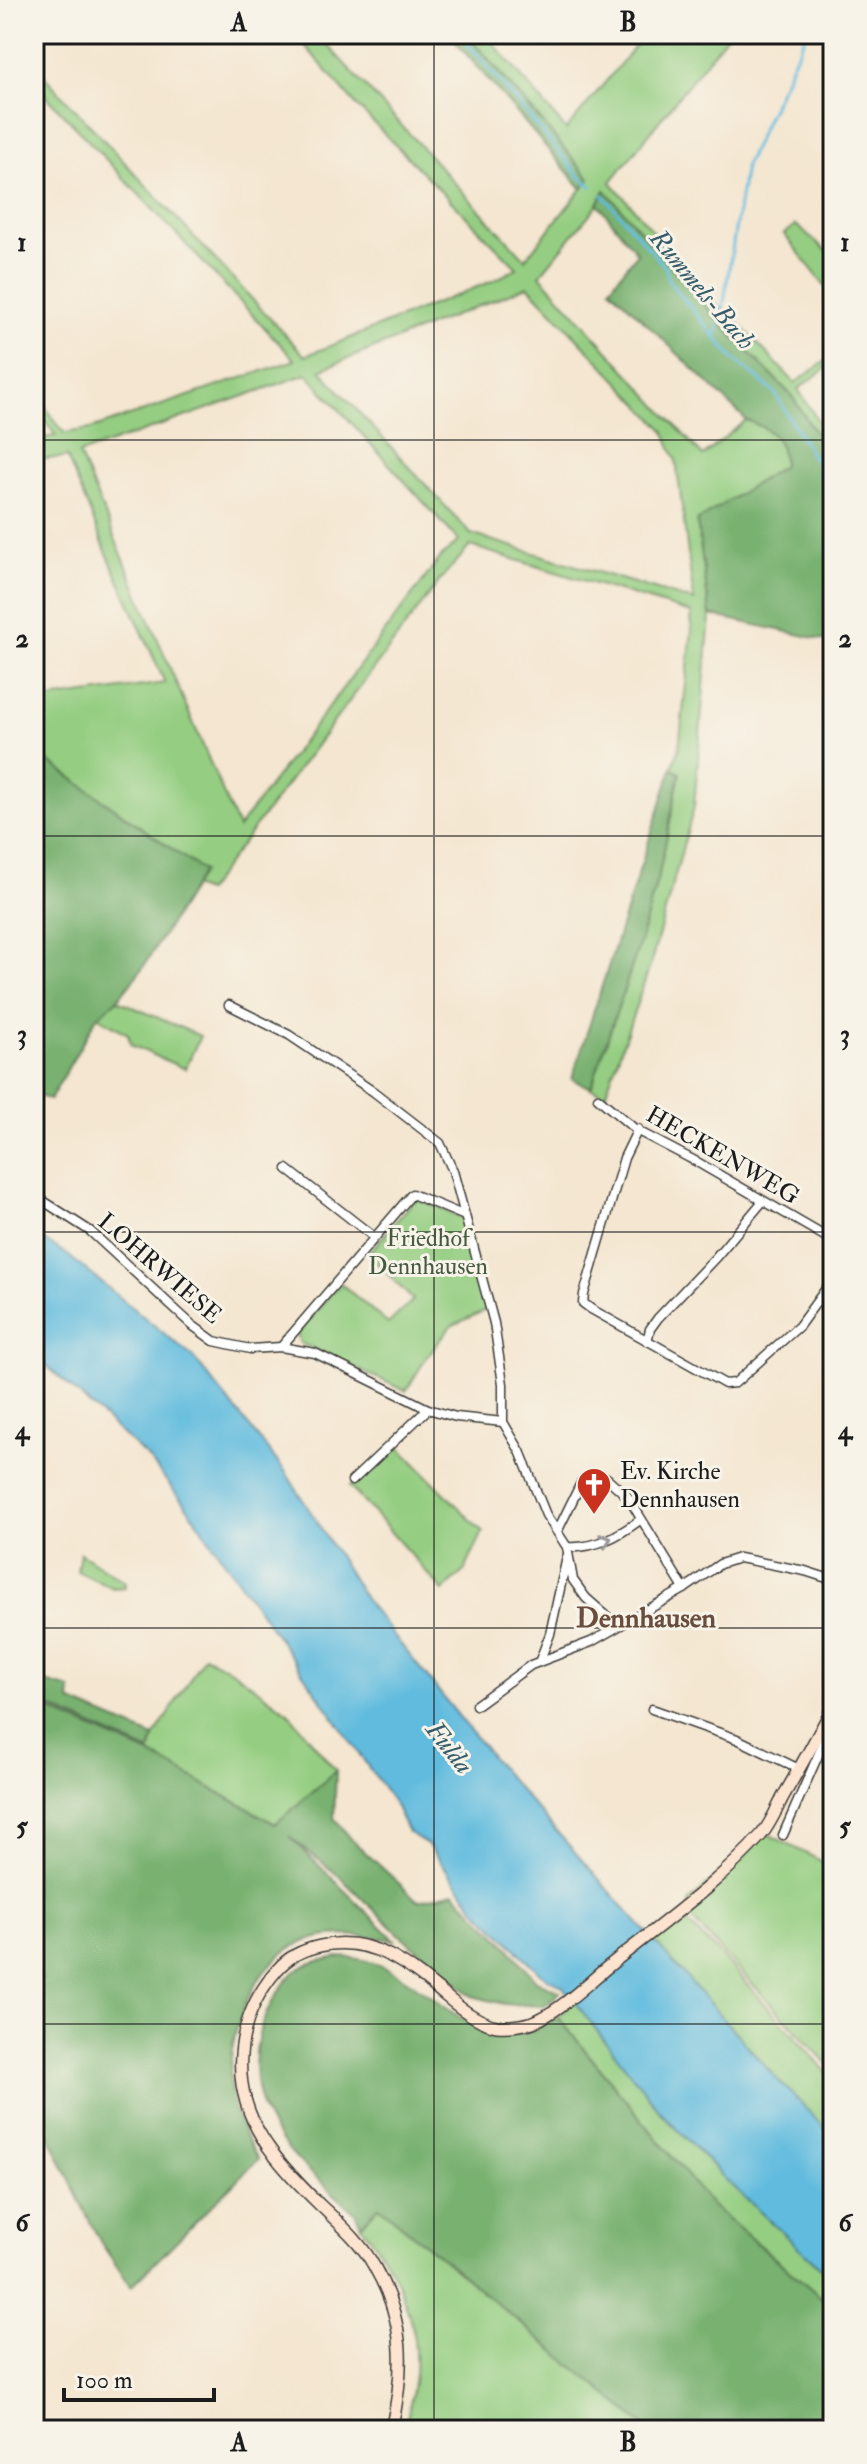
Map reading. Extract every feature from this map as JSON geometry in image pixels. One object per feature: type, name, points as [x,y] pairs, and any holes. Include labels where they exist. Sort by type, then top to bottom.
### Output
[{"type":"street","points":[[229,1005],[289,1035],[374,1092],[440,1143],[453,1171],[481,1268],[500,1353],[503,1422],[520,1451],[546,1515],[567,1547],[550,1634],[540,1660]]},
{"type":"street","name":"HECKENWEG","points":[[598,1098],[638,1129],[833,1241]]},
{"type":"street","points":[[638,1129],[620,1172],[583,1303],[725,1384],[735,1383],[799,1326],[833,1279]]},
{"type":"street","points":[[287,1169],[374,1237]]},
{"type":"street","points":[[281,1347],[412,1194],[465,1216]]},
{"type":"street","name":"LOHRWIESE","points":[[34,1195],[90,1231],[192,1325],[214,1341],[250,1349],[281,1347],[315,1353],[428,1409],[456,1417],[503,1422]]},
{"type":"street","points":[[647,1341],[650,1329],[658,1318],[716,1257],[763,1201]]},
{"type":"street","points":[[352,1481],[428,1409]]},
{"type":"street","points":[[558,1530],[582,1481],[590,1475],[607,1478],[628,1497],[684,1589]]},
{"type":"street","points":[[567,1547],[581,1548],[614,1538],[640,1520]]},
{"type":"street","points":[[567,1557],[573,1580],[586,1598],[617,1625]]},
{"type":"street","points":[[476,1705],[540,1660],[591,1642],[684,1589],[720,1564],[739,1558],[833,1580]]},
{"type":"street","points":[[652,1709],[737,1739],[799,1769]]},
{"type":"street","points":[[391,2430],[401,2382],[402,2359],[389,2296],[374,2264],[353,2236],[275,2159],[256,2131],[244,2101],[240,2072],[242,2042],[250,2014],[265,1985],[280,1966],[301,1951],[338,1942],[370,1946],[391,1955],[460,2008],[496,2026],[537,2021],[709,1885],[764,1832],[831,1710]]},
{"type":"street","points":[[783,1835],[831,1726],[831,1710]]},
{"type":"green space","points":[[295,34],[317,34],[525,259],[590,179],[467,34],[486,34],[566,130],[645,34],[728,34],[611,182],[719,308],[727,311],[795,383],[833,356],[833,363],[798,389],[833,445],[833,460],[791,395],[724,327],[605,191],[598,204],[540,275],[703,456],[746,420],[774,436],[781,448],[783,466],[697,521],[710,615],[694,807],[650,966],[605,1095],[591,1088],[640,942],[660,869],[680,773],[672,769],[679,748],[692,630],[691,613],[470,546],[438,583],[206,892],[192,887],[202,871],[34,751],[34,701],[165,683],[67,457],[34,460],[34,439],[56,436],[34,405],[34,391],[64,433],[91,429],[295,360],[34,83],[34,65],[305,356],[497,279],[517,268],[356,105]],"holes":[[[528,286],[664,430],[676,460],[694,601],[471,534],[320,370]],[[307,374],[459,541],[441,557],[238,828],[79,454]]]},
{"type":"green space","points":[[449,34],[467,34],[590,179],[582,189]]},
{"type":"green space","points":[[605,190],[724,327],[791,395],[833,460],[833,642],[710,615],[697,521],[783,466],[783,456],[778,442],[769,431],[746,420],[610,288],[637,253],[598,204]]},
{"type":"green space","points":[[796,225],[833,256],[833,296],[784,234]]},
{"type":"green space","points":[[34,751],[203,871],[142,969],[117,1000],[97,1017],[50,1100],[34,1094]]},
{"type":"green space","points":[[672,769],[680,773],[660,869],[640,942],[591,1088],[572,1079]]},
{"type":"green space","points":[[117,1000],[200,1036],[185,1069],[131,1045],[128,1034],[97,1016]]},
{"type":"green space","name":"Friedhof Dennhausen","points":[[416,1198],[463,1218],[488,1309],[451,1326],[406,1391],[300,1343],[297,1334],[340,1283],[388,1324],[413,1300],[368,1254]]},
{"type":"green space","points":[[396,1444],[483,1532],[465,1570],[443,1591],[350,1486]]},
{"type":"green space","points":[[80,1553],[125,1582],[125,1587],[113,1588],[77,1571]]},
{"type":"green space","points":[[204,1656],[233,1671],[288,1712],[336,1771],[276,1824],[150,1754],[154,1737]]},
{"type":"green space","points":[[34,1679],[71,1689],[70,1701],[154,1737],[150,1752],[34,1700]]},
{"type":"green space","points":[[34,1703],[150,1754],[275,1824],[336,1771],[334,1818],[352,1840],[418,1901],[454,1892],[509,1948],[536,1981],[560,1992],[545,2006],[504,2004],[472,1996],[399,1934],[339,1876],[289,1836],[395,1940],[346,1935],[322,1937],[299,1944],[281,1955],[265,1971],[242,2013],[235,2036],[230,2082],[238,2118],[258,2159],[131,2287],[101,2243],[34,2102]]},
{"type":"green space","points":[[764,1832],[833,1867],[833,2070],[687,1914],[690,1901]]},
{"type":"green space","points":[[682,1918],[721,1955],[833,2079],[833,2136],[775,2077],[653,1940]]},
{"type":"green space","points":[[338,1957],[366,1961],[385,1968],[470,2023],[489,2031],[510,2033],[532,2029],[558,2017],[712,2206],[833,2307],[833,2430],[650,2430],[379,2206],[361,2225],[355,2213],[280,2139],[262,2104],[255,2067],[267,2011],[283,1984],[302,1967]]},
{"type":"green space","points":[[575,2001],[661,2112],[731,2185],[833,2279],[833,2307],[712,2206],[558,2017]]},
{"type":"green space","points":[[379,2206],[650,2430],[405,2430],[415,2374],[409,2313],[394,2276],[361,2225]]},
{"type":"water","name":"Fulda","points":[[34,1235],[64,1252],[193,1357],[285,1471],[369,1605],[502,1770],[775,2077],[833,2136],[833,2279],[731,2185],[661,2112],[562,1986],[541,1974],[476,1909],[427,1844],[408,1832],[395,1805],[186,1506],[148,1458],[34,1354]]},
{"type":"waterway","points":[[460,34],[580,177],[592,186]]},
{"type":"waterway","points":[[715,338],[723,308],[745,166],[806,34]]},
{"type":"waterway","name":"Rummels-Bach","points":[[603,195],[666,268],[668,280],[732,357],[774,392],[813,457],[833,482]]},
{"type":"place","name":"Ev. Kirche Dennhausen","points":[[594,1516]]},
{"type":"district","name":"Dennhausen","points":[[646,1617]]}]
